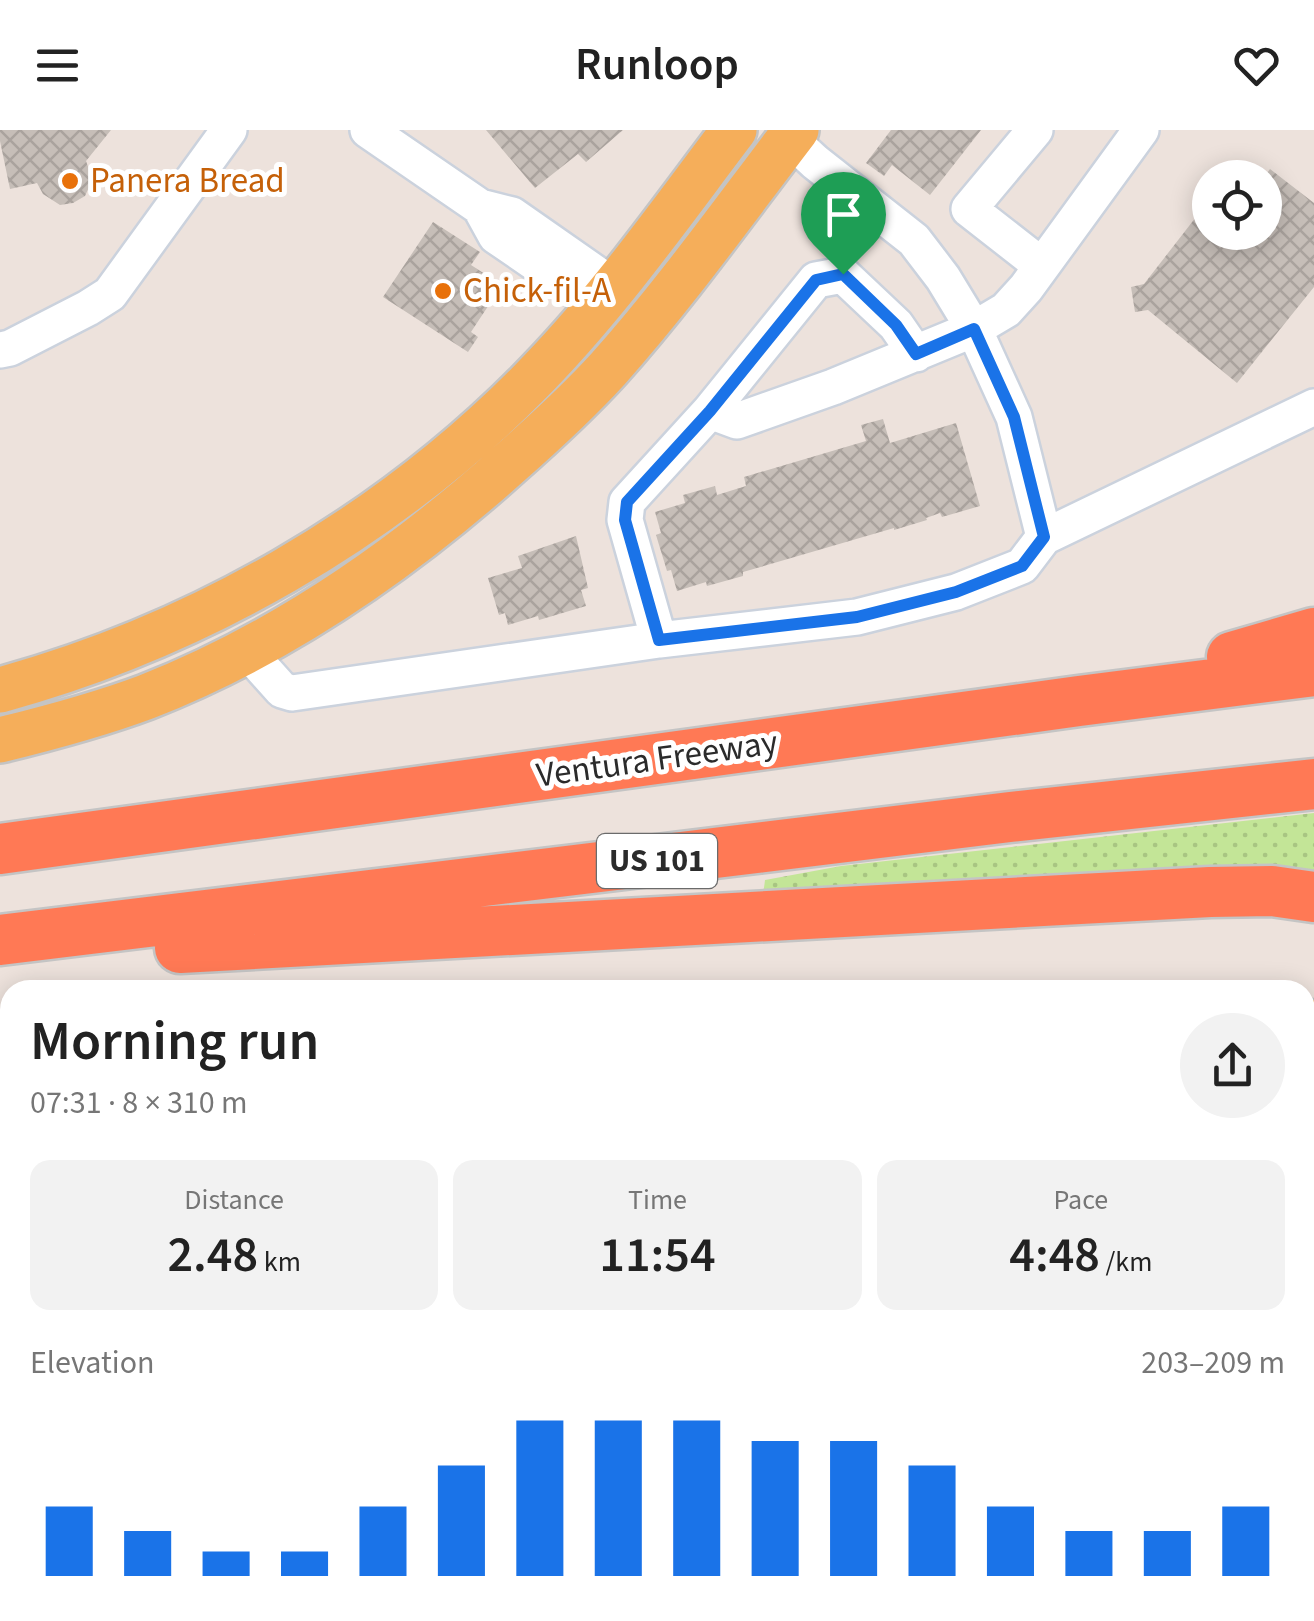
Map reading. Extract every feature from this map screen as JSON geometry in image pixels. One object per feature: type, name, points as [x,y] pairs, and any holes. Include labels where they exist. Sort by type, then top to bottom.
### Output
[{"type":"highway","points":[[1078,701],[1314,633]]},
{"type":"highway","name":"Ventura Freeway","points":[[0,850],[1314,671]]},
{"type":"highway","name":"US 101","points":[[0,943],[990,820],[1314,784]]},
{"type":"highway","points":[[0,943],[198,948],[1210,892],[1272,891],[1314,897]]},
{"type":"main road","points":[[0,690],[56,674],[248,591],[414,486],[530,382],[606,296],[734,130]]},
{"type":"main road","points":[[0,740],[63,725],[147,697],[247,651],[377,570],[454,514],[606,371],[670,295],[792,134]]},
{"type":"street","points":[[0,350],[110,294],[229,130]]},
{"type":"street","points":[[368,130],[480,207],[512,215],[606,296]]},
{"type":"street","points":[[1035,130],[969,210],[1042,266]]},
{"type":"street","points":[[710,411],[737,420],[916,354],[974,329],[1006,310],[1141,130]]},
{"type":"street","points":[[792,134],[814,162],[914,240],[943,278],[974,329],[1014,417],[1044,537]]},
{"type":"street","points":[[659,640],[625,520],[627,502],[710,411],[816,280],[843,274],[896,325],[916,354]]},
{"type":"street","points":[[247,651],[282,690],[292,693],[659,640],[857,617],[956,592],[1022,566],[1044,537],[1314,406]]},
{"type":"green space","points":[[1314,813],[1314,881],[762,903],[765,880],[841,866]]},
{"type":"building","points":[[0,130],[111,130],[86,161],[90,185],[85,196],[60,205],[43,194],[37,183],[10,189]]},
{"type":"building","points":[[486,130],[623,130],[586,162],[578,154],[535,188]]},
{"type":"building","points":[[891,130],[981,130],[930,195],[892,165],[884,176],[866,163]]},
{"type":"building","points":[[1282,178],[1314,203],[1314,287],[1237,383],[1148,310],[1135,312],[1131,287],[1144,284],[1192,222],[1192,250],[1282,250]]},
{"type":"building","name":"Chick-fil-A","points":[[433,222],[480,252],[471,265],[502,285],[471,332],[478,337],[468,352],[383,297]]},
{"type":"building","points":[[883,419],[890,443],[956,423],[980,506],[942,517],[940,513],[894,530],[743,572],[743,576],[677,591],[656,535],[661,533],[655,512],[685,503],[683,495],[715,486],[717,495],[746,486],[744,477],[866,441],[861,425]]},
{"type":"building","points":[[576,536],[588,588],[581,590],[586,606],[508,625],[505,613],[499,615],[488,578],[522,568],[518,556]]},
{"type":"place","name":"Panera Bread","points":[[70,181]]},
{"type":"place","name":"Chick-fil-A","points":[[443,291]]},
{"type":"route","points":[[843,274],[896,325],[916,354],[974,329],[1014,417],[1044,537],[1022,566],[956,592],[857,617],[659,640],[625,520],[627,502],[710,411],[816,280],[843,274]]}]
